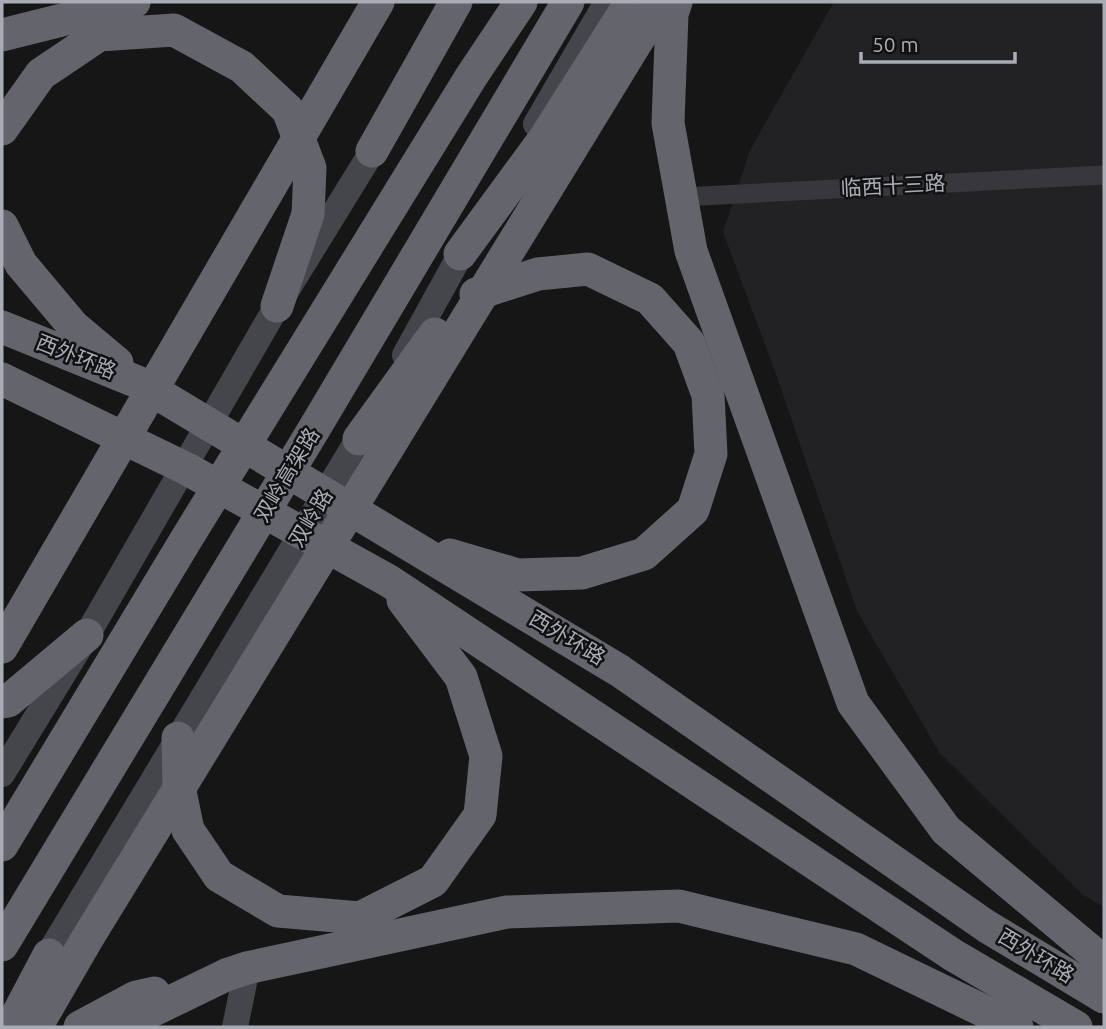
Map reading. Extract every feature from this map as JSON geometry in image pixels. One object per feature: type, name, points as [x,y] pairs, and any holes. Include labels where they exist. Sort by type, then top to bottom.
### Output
[{"type":"highway","points":[[2,35],[134,2]]},
{"type":"highway","points":[[2,647],[378,2]]},
{"type":"highway","points":[[372,151],[456,2]]},
{"type":"highway","points":[[2,845],[201,515],[520,2]]},
{"type":"highway","name":"双岭高架路","points":[[2,945],[568,2]]},
{"type":"highway","points":[[460,254],[545,138],[631,2]]},
{"type":"highway","points":[[672,5],[668,123],[691,251],[853,703],[946,830],[1104,962]]},
{"type":"highway","points":[[36,1027],[108,904],[672,5]]},
{"type":"highway","points":[[2,130],[41,74],[99,35],[174,30],[242,67],[288,110],[310,168],[308,214],[277,306]]},
{"type":"highway","points":[[2,226],[21,264],[74,327],[140,383]]},
{"type":"highway","points":[[359,439],[438,330],[476,294],[538,274],[588,269],[650,299],[689,343],[708,395],[711,454],[693,510],[644,554],[582,573],[518,575],[408,543]]},
{"type":"highway","name":"西外环路","points":[[2,327],[140,383],[620,671],[986,926],[1104,997]]},
{"type":"highway","name":"西外环路","points":[[2,379],[187,469],[389,581],[953,955],[1076,1027]]},
{"type":"highway","points":[[2,405],[187,469]]},
{"type":"highway","points":[[178,738],[179,788],[188,830],[219,876],[278,911],[360,918],[433,881],[480,815],[486,756],[461,677],[389,581]]},
{"type":"highway","points":[[2,702],[8,701],[87,635]]},
{"type":"highway","points":[[80,1027],[136,997],[507,912],[679,906],[856,949],[1017,1027]]},
{"type":"highway","points":[[11,1027],[48,955]]},
{"type":"highway","points":[[128,1027],[139,1017],[237,972]]},
{"type":"main road","points":[[372,151],[439,2]]},
{"type":"main road","points":[[2,774],[87,635],[277,306],[372,151],[472,2]]},
{"type":"main road","name":"双岭路","points":[[5,1027],[359,439],[460,254],[607,2]]},
{"type":"main road","points":[[234,1027],[237,972]]},
{"type":"street","name":"临西十三路","points":[[682,197],[1104,175]]},
{"type":"shaded area","points":[[834,2],[1104,2],[1104,907],[1082,894],[939,752],[857,611],[776,374],[723,232],[750,150]]}]
